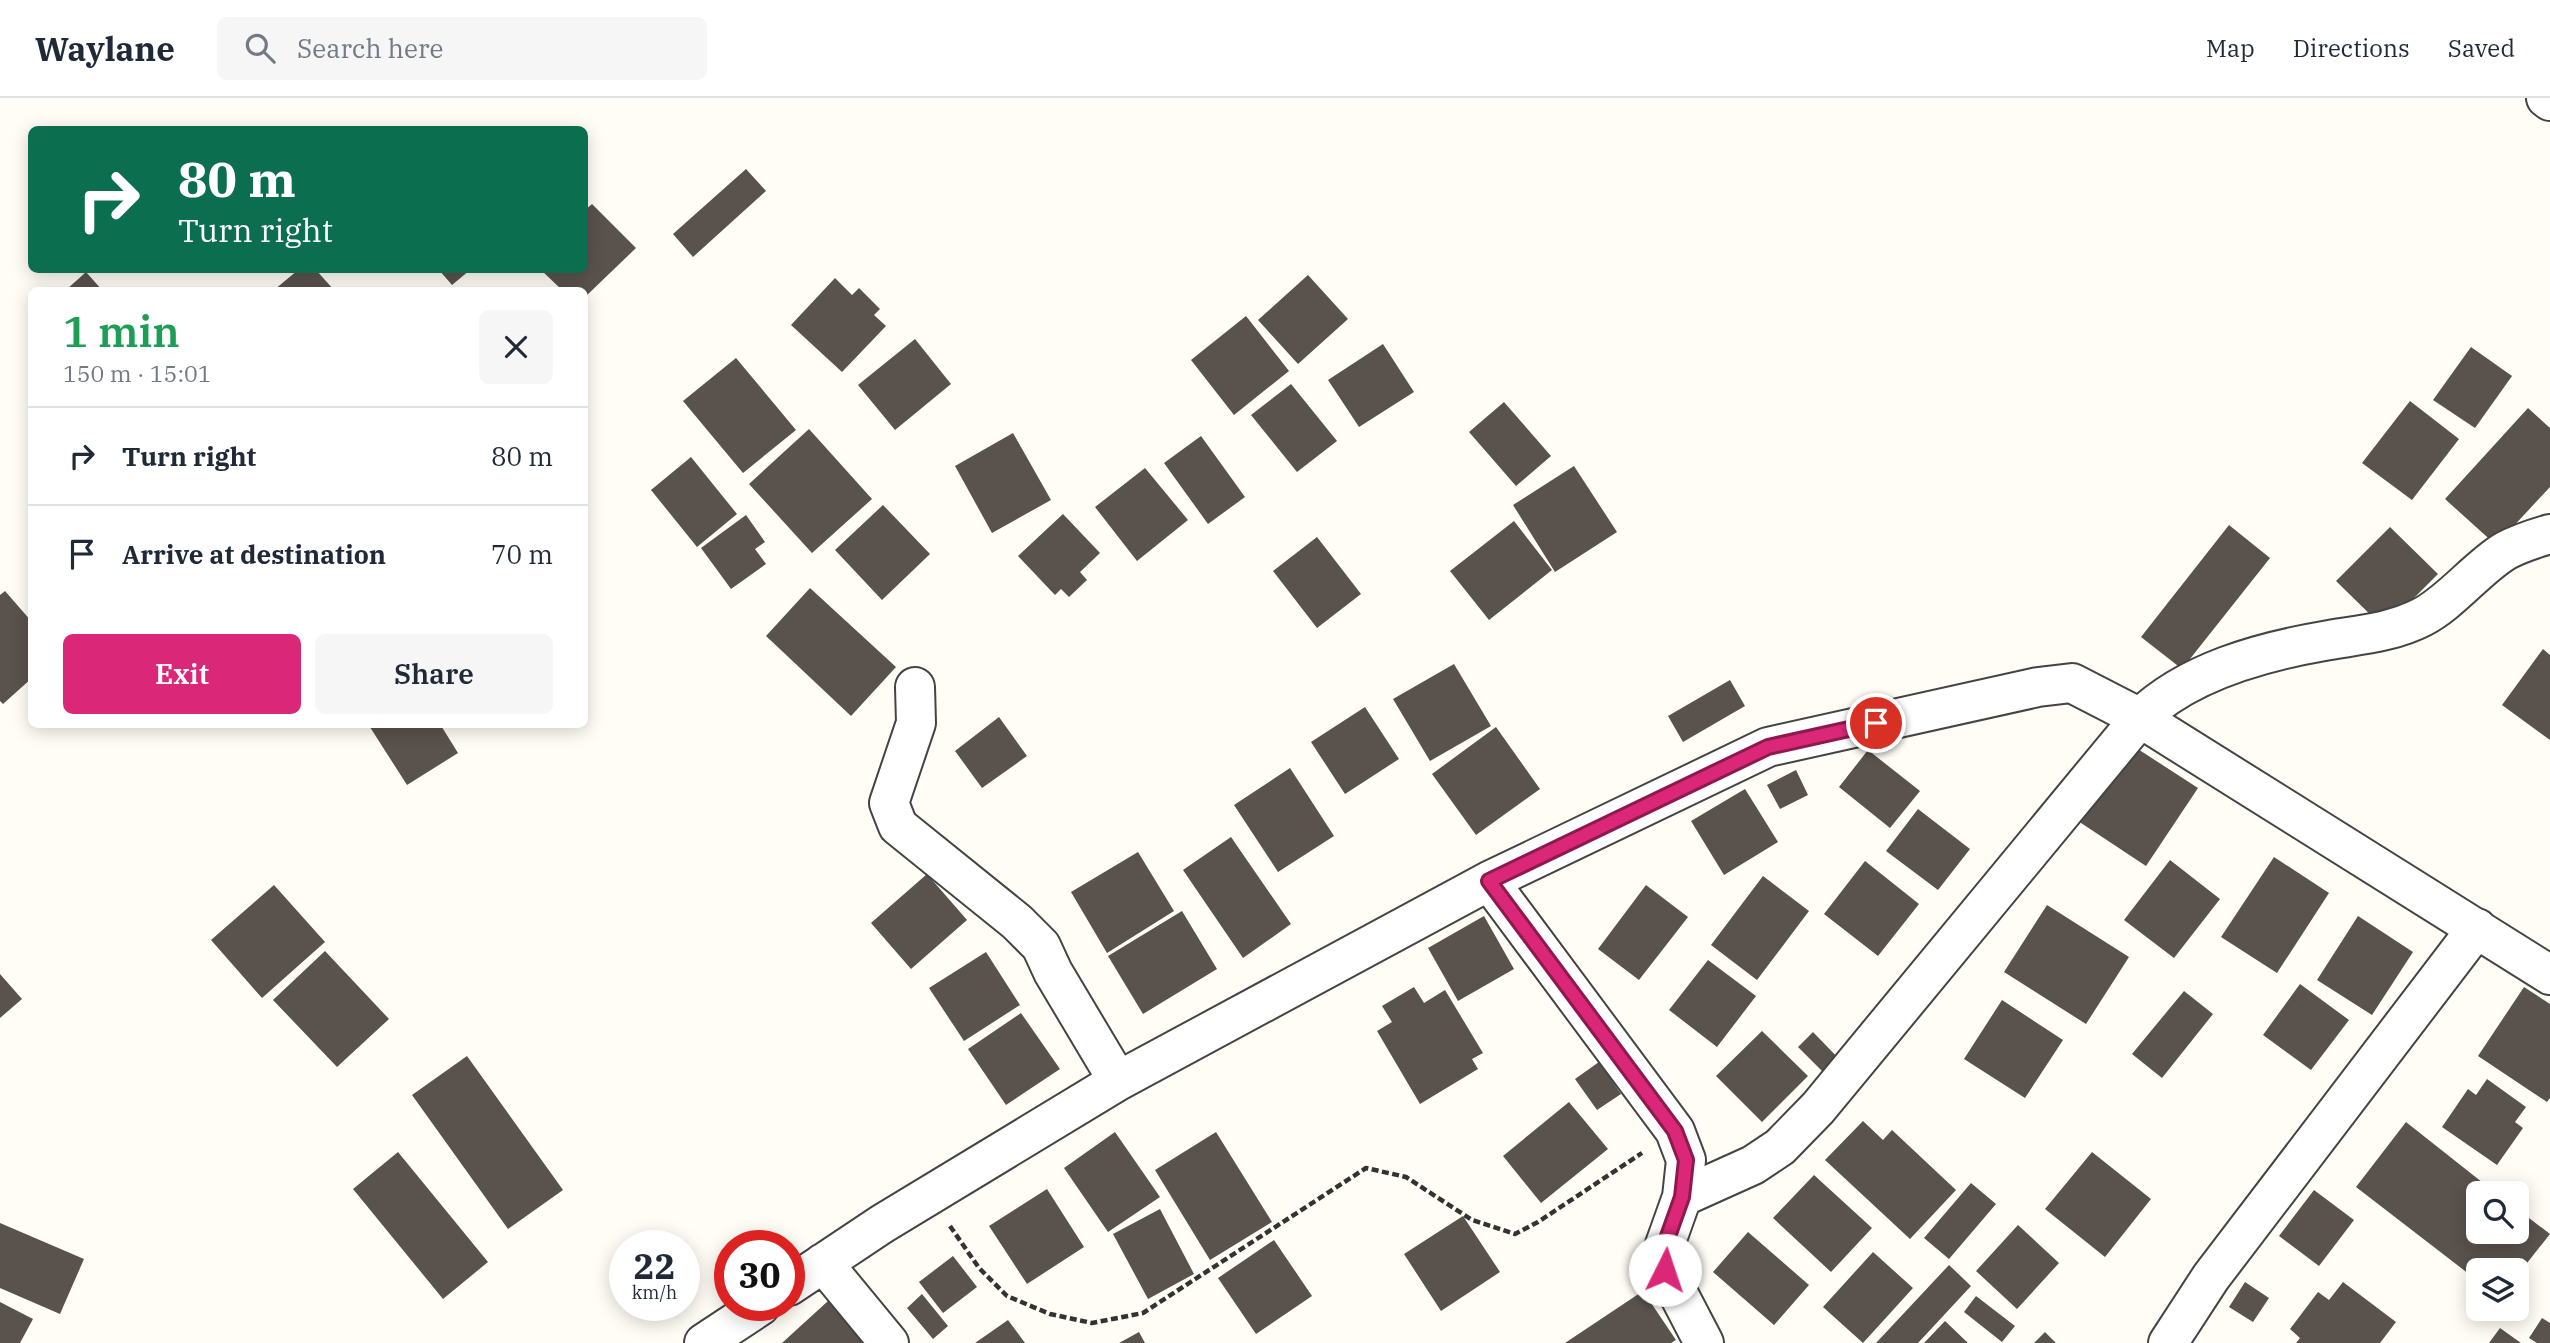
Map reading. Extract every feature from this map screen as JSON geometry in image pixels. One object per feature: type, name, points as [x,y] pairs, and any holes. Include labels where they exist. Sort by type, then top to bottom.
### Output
[{"type":"street","points":[[1682,1197],[1753,1166],[1780,1147],[1818,1108],[2140,718],[2158,701],[2183,686],[2276,650],[2385,631],[2423,616],[2506,551],[2550,534]]},
{"type":"street","points":[[805,1275],[1118,1081],[1489,881],[1768,747],[2038,687],[2072,683],[2140,718],[2550,975]]},
{"type":"street","points":[[915,687],[916,723],[890,803],[898,826],[1017,922],[1041,946],[1053,972],[1118,1081]]},
{"type":"street","points":[[1489,881],[1675,1131],[1686,1160],[1682,1197],[1662,1253],[1665,1270],[1704,1343]]},
{"type":"street","points":[[2168,1343],[2211,1277],[2476,928]]},
{"type":"street","points":[[823,1263],[889,1343]]},
{"type":"street","points":[[704,1343],[737,1321]]},
{"type":"path","points":[[929,1196],[979,1268],[1007,1296],[1050,1314],[1092,1323],[1143,1313],[1366,1168],[1406,1177],[1472,1220],[1515,1234],[1538,1222],[1675,1131]]},
{"type":"building","points":[[746,169],[766,191],[693,257],[673,234]]},
{"type":"building","points":[[592,204],[636,248],[588,294],[588,287],[559,287],[544,273],[588,273],[588,208]]},
{"type":"building","points":[[87,273],[99,287],[69,287]]},
{"type":"building","points":[[294,273],[319,273],[331,287],[278,287]]},
{"type":"building","points":[[442,273],[466,273],[452,285]]},
{"type":"building","points":[[1308,275],[1348,319],[1298,364],[1258,320]]},
{"type":"building","points":[[835,278],[852,295],[859,288],[880,309],[874,315],[886,326],[842,372],[791,325]]},
{"type":"building","points":[[1246,316],[1289,371],[1234,415],[1191,360]]},
{"type":"building","points":[[915,339],[951,384],[895,430],[858,385]]},
{"type":"building","points":[[1383,344],[1414,392],[1359,427],[1328,380]]},
{"type":"building","points":[[2471,347],[2512,376],[2475,428],[2433,400]]},
{"type":"building","points":[[736,358],[796,430],[743,473],[683,401]]},
{"type":"building","points":[[1291,384],[1337,441],[1297,472],[1251,415]]},
{"type":"building","points":[[2410,401],[2459,439],[2412,500],[2362,463]]},
{"type":"building","points":[[1504,402],[1551,456],[1516,486],[1469,432]]},
{"type":"building","points":[[2528,408],[2550,428],[2550,487],[2496,545],[2445,499]]},
{"type":"building","points":[[809,429],[872,499],[812,553],[749,484]]},
{"type":"building","points":[[1013,433],[1051,500],[992,533],[955,466]]},
{"type":"building","points":[[1201,436],[1245,497],[1208,524],[1164,463]]},
{"type":"building","points":[[691,457],[737,514],[697,547],[651,490]]},
{"type":"building","points":[[1574,466],[1617,532],[1555,572],[1513,505]]},
{"type":"building","points":[[1145,468],[1188,520],[1137,561],[1095,507]]},
{"type":"building","points":[[883,505],[930,554],[882,600],[835,550]]},
{"type":"building","points":[[1063,514],[1100,553],[1080,572],[1087,580],[1069,597],[1061,589],[1055,595],[1018,556]]},
{"type":"building","points":[[746,515],[765,542],[755,549],[766,564],[731,589],[701,548]]},
{"type":"building","points":[[1514,521],[1552,570],[1489,620],[1450,571]]},
{"type":"building","points":[[2229,525],[2270,558],[2182,669],[2141,637]]},
{"type":"building","points":[[2390,527],[2438,574],[2384,628],[2336,581]]},
{"type":"building","points":[[1317,537],[1361,594],[1317,628],[1273,571]]},
{"type":"building","points":[[810,588],[896,667],[851,716],[766,636]]},
{"type":"building","points":[[5,591],[28,617],[28,682],[3,704],[0,701],[0,595]]},
{"type":"building","points":[[2543,649],[2550,655],[2550,740],[2502,705]]},
{"type":"building","points":[[1454,664],[1491,726],[1430,761],[1393,699]]},
{"type":"building","points":[[1730,680],[1745,706],[1683,742],[1668,716]]},
{"type":"building","points":[[1365,707],[1399,759],[1345,794],[1311,742]]},
{"type":"building","points":[[999,717],[1027,756],[982,788],[955,751]]},
{"type":"building","points":[[1496,727],[1540,789],[1476,835],[1432,774]]},
{"type":"building","points":[[371,728],[442,728],[458,753],[407,785]]},
{"type":"building","points":[[2127,742],[2198,788],[2146,866],[2075,819]]},
{"type":"building","points":[[1868,750],[1920,791],[1890,828],[1839,787]]},
{"type":"building","points":[[1290,768],[1334,836],[1278,872],[1234,805]]},
{"type":"building","points":[[1796,770],[1808,795],[1780,809],[1767,785]]},
{"type":"building","points":[[1745,789],[1778,842],[1724,875],[1691,821]]},
{"type":"building","points":[[1918,809],[1970,849],[1938,890],[1886,851]]},
{"type":"building","points":[[1231,837],[1291,924],[1243,958],[1183,870]]},
{"type":"building","points":[[1138,852],[1174,911],[1107,953],[1071,892]]},
{"type":"building","points":[[2274,857],[2329,893],[2277,973],[2221,937]]},
{"type":"building","points":[[2170,860],[2220,899],[2174,958],[2124,920]]},
{"type":"building","points":[[1865,861],[1919,904],[1878,956],[1824,914]]},
{"type":"building","points":[[927,874],[967,920],[911,969],[871,923]]},
{"type":"building","points":[[1763,876],[1809,911],[1757,980],[1711,945]]},
{"type":"building","points":[[274,885],[325,942],[262,998],[211,940]]},
{"type":"building","points":[[1646,885],[1688,917],[1639,980],[1598,949]]},
{"type":"building","points":[[2047,905],[2129,957],[2086,1024],[2004,972]]},
{"type":"building","points":[[1182,911],[1217,969],[1143,1014],[1108,956]]},
{"type":"building","points":[[1484,916],[1514,969],[1458,1001],[1428,948]]},
{"type":"building","points":[[2358,916],[2413,952],[2372,1015],[2317,980]]},
{"type":"building","points":[[325,951],[389,1019],[337,1067],[273,1000]]},
{"type":"building","points":[[986,952],[1020,1005],[964,1041],[929,988]]},
{"type":"building","points":[[1708,960],[1756,996],[1717,1047],[1669,1010]]},
{"type":"building","points":[[0,974],[22,999],[0,1018]]},
{"type":"building","points":[[2300,984],[2349,1020],[2311,1070],[2263,1035]]},
{"type":"building","points":[[1414,987],[1424,1003],[1445,990],[1483,1053],[1472,1059],[1478,1069],[1420,1104],[1377,1031],[1392,1022],[1382,1006]]},
{"type":"building","points":[[2524,987],[2550,1004],[2550,1098],[2547,1102],[2478,1056]]},
{"type":"building","points":[[2184,991],[2213,1014],[2162,1078],[2132,1054]]},
{"type":"building","points":[[2002,1000],[2063,1040],[2025,1098],[1964,1059]]},
{"type":"building","points":[[1021,1013],[1060,1069],[1006,1105],[968,1049]]},
{"type":"building","points":[[1762,1031],[1808,1076],[1762,1122],[1716,1076]]},
{"type":"building","points":[[1813,1032],[1843,1063],[1828,1077],[1798,1047]]},
{"type":"building","points":[[467,1056],[563,1190],[508,1229],[412,1095]]},
{"type":"building","points":[[1599,1062],[1621,1094],[1597,1110],[1575,1079]]},
{"type":"building","points":[[2487,1079],[2526,1107],[2515,1122],[2523,1128],[2497,1165],[2442,1127],[2468,1089],[2476,1095]]},
{"type":"building","points":[[1569,1102],[1608,1149],[1541,1203],[1503,1156]]},
{"type":"building","points":[[1863,1121],[1883,1140],[1892,1130],[1956,1190],[1910,1239],[1825,1160]]},
{"type":"building","points":[[2406,1122],[2481,1181],[2466,1181],[2466,1244],[2529,1244],[2529,1218],[2550,1234],[2529,1261],[2529,1258],[2466,1258],[2466,1272],[2356,1187]]},
{"type":"building","points":[[1115,1132],[1160,1197],[1108,1232],[1064,1168]]},
{"type":"building","points":[[1216,1132],[1272,1222],[1210,1260],[1155,1170]]},
{"type":"building","points":[[398,1152],[488,1262],[443,1299],[353,1189]]},
{"type":"building","points":[[2092,1152],[2151,1199],[2105,1257],[2045,1209]]},
{"type":"building","points":[[1814,1175],[1872,1228],[1831,1272],[1773,1218]]},
{"type":"building","points":[[1971,1183],[1996,1204],[1949,1259],[1924,1238]]},
{"type":"building","points":[[1047,1189],[1084,1247],[1027,1284],[989,1226]]},
{"type":"building","points":[[2314,1190],[2354,1220],[2319,1266],[2279,1236]]},
{"type":"building","points":[[1160,1209],[1194,1274],[1148,1299],[1113,1234]]},
{"type":"building","points":[[1463,1216],[1500,1272],[1441,1311],[1404,1254]]},
{"type":"building","points":[[0,1223],[84,1259],[60,1314],[0,1288]]},
{"type":"building","points":[[2018,1225],[2059,1263],[2017,1309],[1976,1271]]},
{"type":"building","points":[[1748,1232],[1809,1285],[1774,1325],[1713,1272]]},
{"type":"building","points":[[1274,1240],[1312,1296],[1256,1334],[1218,1278]]},
{"type":"building","points":[[1873,1252],[1913,1288],[1863,1343],[1823,1307]]},
{"type":"building","points":[[953,1256],[977,1287],[943,1313],[919,1282]]},
{"type":"building","points":[[1949,1265],[1971,1286],[1918,1343],[1876,1343]]},
{"type":"building","points":[[2245,1282],[2269,1298],[2253,1322],[2229,1307]]},
{"type":"building","points":[[2343,1282],[2396,1322],[2380,1343],[2296,1343],[2300,1338],[2290,1329],[2318,1292],[2329,1300]]},
{"type":"building","points":[[1643,1291],[1676,1340],[1671,1343],[1565,1343]]},
{"type":"building","points":[[922,1294],[948,1326],[933,1339],[907,1308]]},
{"type":"building","points":[[1976,1296],[2015,1326],[2002,1342],[1964,1312]]},
{"type":"building","points":[[828,1301],[867,1343],[782,1343]]},
{"type":"building","points":[[0,1302],[33,1319],[20,1343],[0,1343]]},
{"type":"building","points":[[2542,1318],[2550,1323],[2550,1343],[2537,1343],[2529,1338]]},
{"type":"building","points":[[1008,1320],[1025,1343],[975,1343]]},
{"type":"building","points":[[1945,1321],[1968,1343],[1924,1343]]},
{"type":"building","points":[[2500,1328],[2521,1343],[2489,1343]]},
{"type":"building","points":[[1139,1332],[1145,1343],[1119,1343]]},
{"type":"building","points":[[2045,1332],[2056,1343],[2034,1343]]},
{"type":"route","points":[[1665,1270],[1662,1253],[1682,1197],[1686,1160],[1675,1131],[1489,881],[1768,747],[1876,723]]}]
